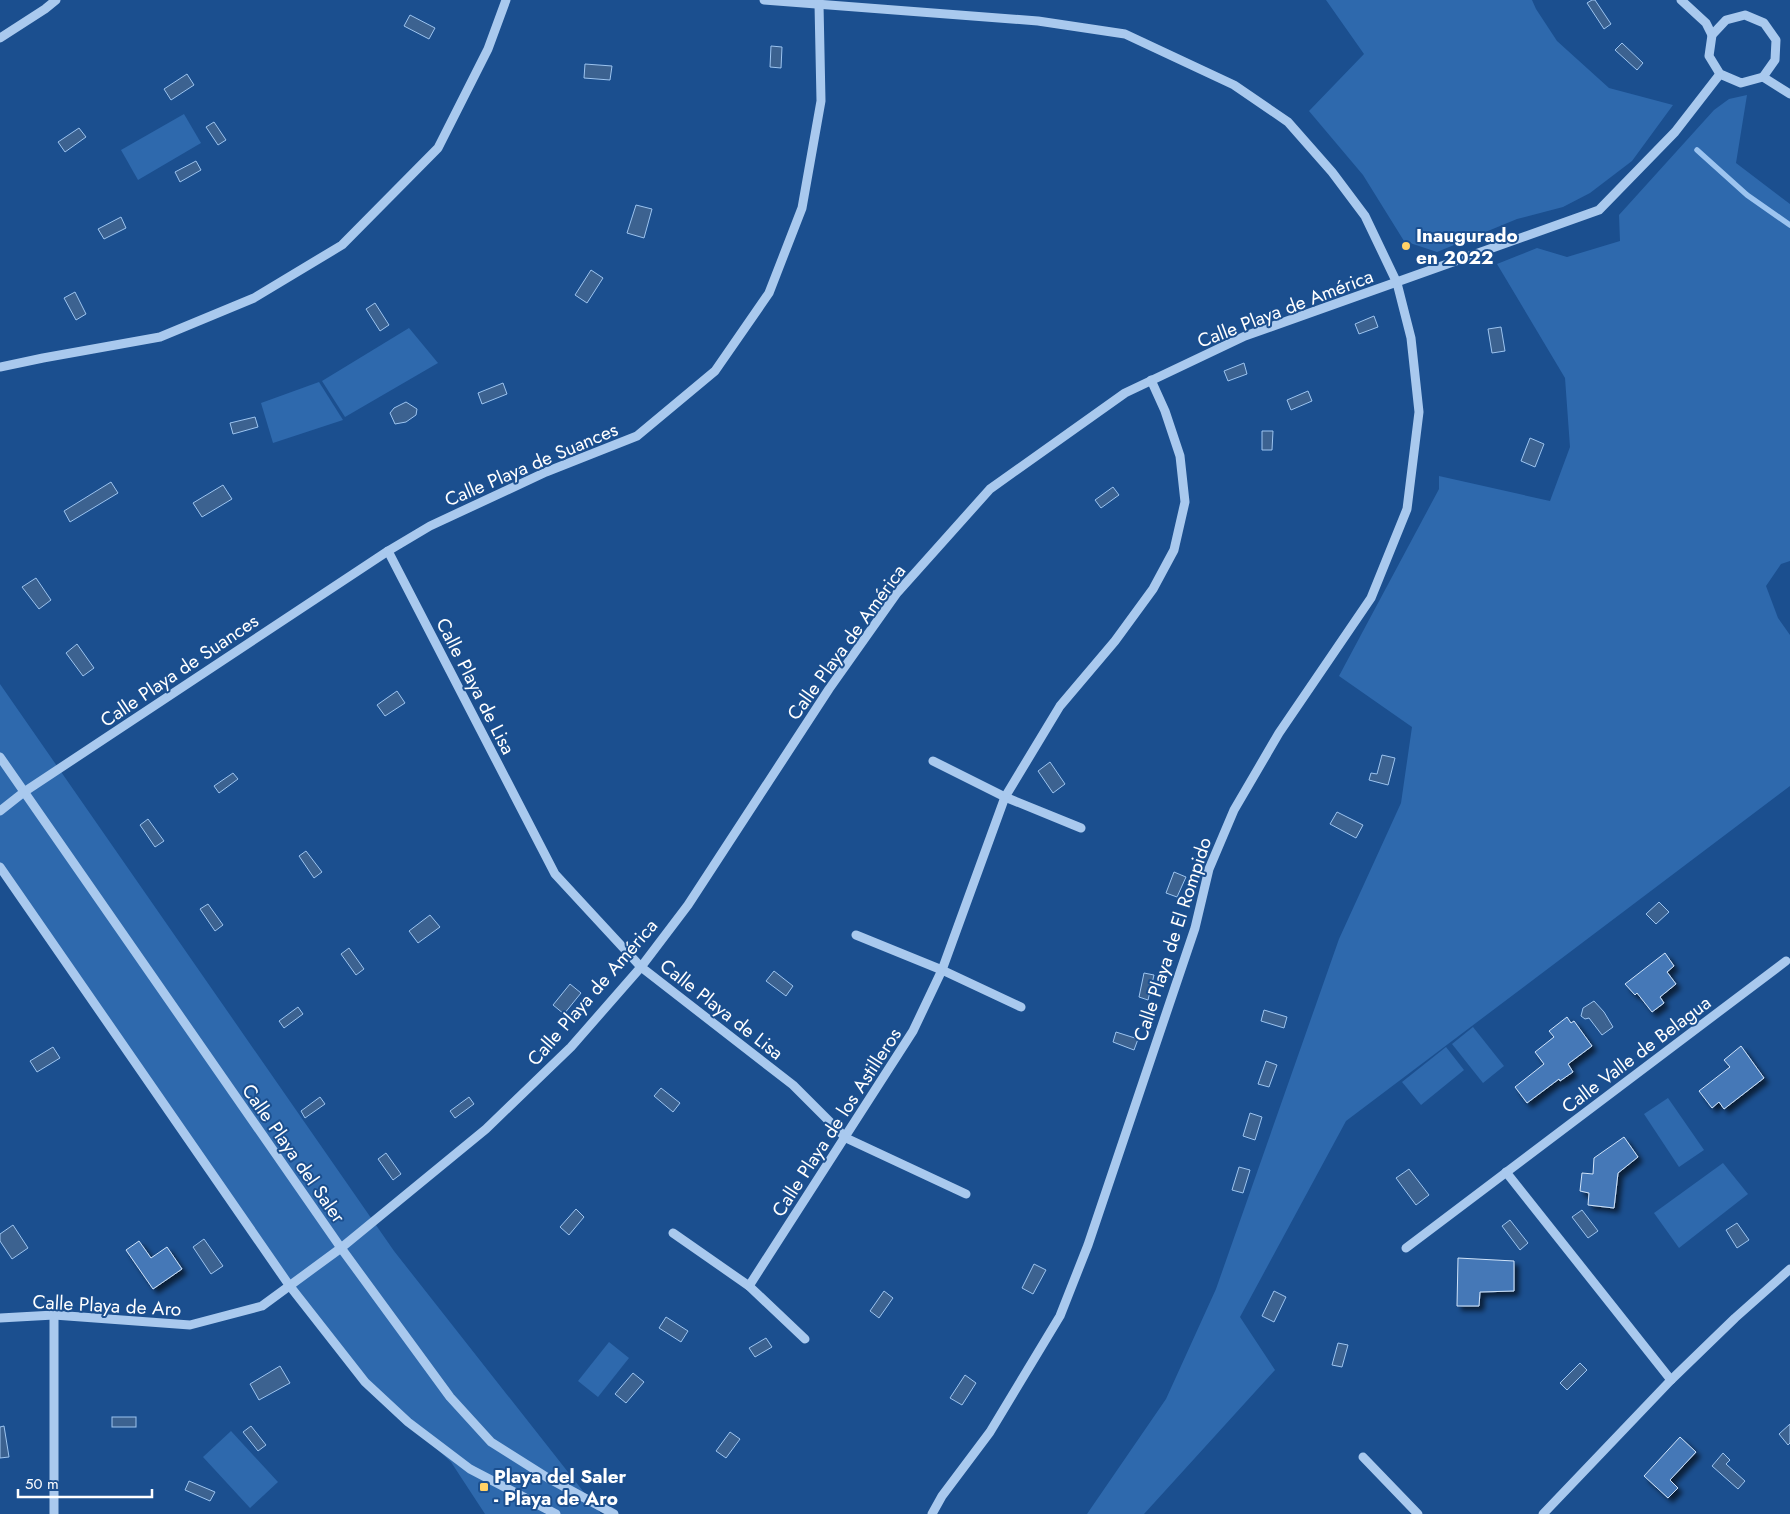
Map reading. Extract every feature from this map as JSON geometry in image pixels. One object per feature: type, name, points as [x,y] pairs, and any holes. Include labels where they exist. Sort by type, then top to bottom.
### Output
[{"type":"street","points":[[0,38],[45,10],[56,0]]},
{"type":"street","points":[[0,367],[160,336],[254,298],[342,245],[438,148],[488,50],[506,0]]},
{"type":"street","name":"Calle Playa de El Rompido","points":[[764,0],[1038,21],[1125,34],[1234,85],[1288,122],[1332,172],[1365,216],[1397,283],[1411,338],[1419,412],[1407,509],[1371,598],[1279,733],[1234,810],[1209,868],[1192,937],[1088,1245],[1060,1316],[990,1432],[942,1496],[932,1514]]},
{"type":"street","points":[[1681,0],[1706,23],[1712,35],[1710,56],[1720,74],[1741,83],[1763,76],[1775,60],[1776,40],[1764,23],[1745,15],[1726,20],[1712,35]]},
{"type":"street","name":"Calle Playa de Suances","points":[[0,811],[24,792],[388,551],[430,526],[546,472],[638,436],[715,371],[769,292],[802,208],[821,101],[820,4]]},
{"type":"street","name":"Calle Playa de América","points":[[341,1248],[486,1129],[571,1047],[642,967],[688,905],[829,689],[896,593],[990,489],[1125,393],[1245,336],[1599,210],[1675,132],[1720,74]]},
{"type":"street","points":[[1763,76],[1790,94]]},
{"type":"street","name":"Calle Playa de los Astilleros","points":[[749,1286],[914,1031],[942,970],[1005,797],[1060,706],[1114,641],[1153,589],[1174,550],[1185,502],[1180,456],[1165,411],[1151,380]]},
{"type":"street","name":"Calle Playa de Lisa","points":[[388,551],[555,874],[642,967],[793,1085],[846,1138],[966,1194]]},
{"type":"street","name":"Calle Playa del Saler","points":[[0,757],[341,1248],[450,1397],[491,1442],[548,1478],[614,1514]]},
{"type":"street","points":[[933,761],[1005,797],[1081,828]]},
{"type":"street","points":[[0,867],[289,1285],[365,1382],[408,1422],[470,1469],[556,1514]]},
{"type":"street","points":[[856,935],[942,970],[1021,1007]]},
{"type":"street","name":"Calle Valle de Belagua","points":[[1406,1248],[1786,961]]},
{"type":"street","points":[[1506,1172],[1671,1380]]},
{"type":"street","points":[[673,1233],[749,1286],[806,1340]]},
{"type":"street","name":"Calle Playa de Aro","points":[[0,1318],[54,1315],[190,1325],[262,1306],[341,1248]]},
{"type":"street","points":[[1543,1514],[1671,1380],[1734,1318],[1790,1269]]},
{"type":"street","points":[[54,1315],[54,1514]]},
{"type":"street","points":[[1363,1456],[1418,1514]]},
{"type":"shaded area","points":[[1326,0],[1532,0],[1557,41],[1609,88],[1673,105],[1632,161],[1590,193],[1563,207],[1517,219],[1437,252],[1404,241],[1363,175],[1309,111],[1364,54]]},
{"type":"shaded area","points":[[1595,0],[1611,24],[1604,29],[1587,3]]},
{"type":"shaded area","points":[[410,15],[435,28],[429,39],[404,26]]},
{"type":"shaded area","points":[[1622,43],[1643,63],[1637,70],[1615,50]]},
{"type":"shaded area","points":[[771,46],[782,47],[781,68],[770,67]]},
{"type":"shaded area","points":[[585,64],[612,66],[610,80],[584,78]]},
{"type":"shaded area","points":[[187,74],[194,85],[171,100],[164,89]]},
{"type":"shaded area","points":[[1747,95],[1736,163],[1790,204],[1790,561],[1781,564],[1766,586],[1778,618],[1790,635],[1790,786],[1346,1121],[1240,1317],[1275,1370],[1144,1514],[1087,1514],[1166,1399],[1216,1289],[1339,939],[1401,803],[1412,727],[1339,676],[1439,489],[1439,476],[1550,501],[1570,447],[1565,378],[1497,264],[1537,248],[1567,257],[1620,241],[1619,215],[1714,110],[1729,99]]},
{"type":"shaded area","points":[[184,114],[201,143],[138,180],[121,150]]},
{"type":"shaded area","points":[[214,122],[226,140],[218,145],[206,127]]},
{"type":"shaded area","points":[[79,128],[86,137],[65,152],[58,142]]},
{"type":"shaded area","points":[[196,161],[201,170],[180,182],[175,172]]},
{"type":"shaded area","points":[[636,205],[652,209],[644,238],[627,233]]},
{"type":"shaded area","points":[[121,217],[126,228],[104,239],[98,229]]},
{"type":"shaded area","points":[[591,270],[603,278],[587,303],[575,295]]},
{"type":"shaded area","points":[[75,292],[86,314],[76,320],[64,298]]},
{"type":"shaded area","points":[[375,303],[389,325],[380,331],[366,309]]},
{"type":"shaded area","points":[[1374,316],[1378,327],[1359,334],[1355,324]]},
{"type":"shaded area","points":[[1501,327],[1505,351],[1492,353],[1488,329]]},
{"type":"shaded area","points":[[409,328],[438,363],[345,417],[322,381]]},
{"type":"shaded area","points":[[1244,363],[1247,374],[1228,381],[1224,371]]},
{"type":"shaded area","points":[[319,382],[343,420],[273,443],[261,403]]},
{"type":"shaded area","points":[[503,383],[507,394],[482,404],[478,393]]},
{"type":"shaded area","points":[[1308,391],[1312,401],[1291,410],[1287,400]]},
{"type":"shaded area","points":[[406,402],[417,409],[416,415],[406,422],[395,424],[390,413],[394,408]]},
{"type":"shaded area","points":[[255,417],[258,427],[233,434],[230,423]]},
{"type":"shaded area","points":[[1262,431],[1273,431],[1272,450],[1262,450]]},
{"type":"shaded area","points":[[1530,438],[1544,444],[1535,467],[1521,461]]},
{"type":"shaded area","points":[[111,482],[118,493],[70,522],[64,511]]},
{"type":"shaded area","points":[[223,485],[232,499],[202,517],[193,503]]},
{"type":"shaded area","points":[[1113,487],[1119,495],[1101,508],[1095,500]]},
{"type":"shaded area","points":[[36,578],[51,600],[39,609],[22,587]]},
{"type":"shaded area","points":[[77,644],[94,668],[83,676],[66,653]]},
{"type":"shaded area","points":[[0,684],[394,1251],[601,1514],[485,1514],[451,1462],[378,1395],[292,1294],[0,874]]},
{"type":"shaded area","points":[[397,691],[405,703],[385,716],[377,705]]},
{"type":"shaded area","points":[[1382,755],[1395,758],[1388,785],[1369,780],[1371,773],[1377,774]]},
{"type":"shaded area","points":[[1050,762],[1065,784],[1053,793],[1038,771]]},
{"type":"shaded area","points":[[233,773],[238,779],[219,793],[214,786]]},
{"type":"shaded area","points":[[1337,812],[1363,825],[1356,838],[1330,824]]},
{"type":"shaded area","points":[[148,819],[164,841],[155,847],[140,825]]},
{"type":"shaded area","points":[[306,851],[322,872],[314,878],[299,856]]},
{"type":"shaded area","points":[[1174,872],[1186,877],[1177,897],[1166,893]]},
{"type":"shaded area","points":[[1659,902],[1669,912],[1656,924],[1646,914]]},
{"type":"shaded area","points":[[208,904],[223,925],[215,931],[200,909]]},
{"type":"shaded area","points":[[430,915],[440,927],[418,943],[409,931]]},
{"type":"shaded area","points":[[349,948],[364,969],[356,975],[341,954]]},
{"type":"shaded area","points":[[774,971],[793,986],[786,996],[766,981]]},
{"type":"shaded area","points":[[1144,973],[1154,975],[1148,1000],[1139,997]]},
{"type":"shaded area","points":[[570,984],[581,993],[564,1014],[553,1005]]},
{"type":"shaded area","points":[[1594,1001],[1604,1012],[1613,1027],[1602,1035],[1589,1018],[1585,1019],[1581,1016],[1583,1008]]},
{"type":"shaded area","points":[[298,1007],[303,1014],[284,1028],[279,1021]]},
{"type":"shaded area","points":[[1264,1010],[1287,1017],[1284,1028],[1261,1021]]},
{"type":"shaded area","points":[[1473,1027],[1504,1066],[1483,1083],[1452,1044]]},
{"type":"shaded area","points":[[1116,1032],[1138,1039],[1134,1050],[1113,1042]]},
{"type":"shaded area","points":[[53,1047],[60,1058],[37,1072],[30,1061]]},
{"type":"shaded area","points":[[1446,1047],[1464,1070],[1421,1105],[1402,1082]]},
{"type":"shaded area","points":[[1266,1061],[1277,1065],[1269,1087],[1258,1084]]},
{"type":"shaded area","points":[[661,1088],[680,1103],[673,1112],[654,1096]]},
{"type":"shaded area","points":[[320,1097],[325,1104],[305,1118],[301,1111]]},
{"type":"shaded area","points":[[469,1097],[474,1104],[455,1118],[450,1111]]},
{"type":"shaded area","points":[[1668,1098],[1704,1150],[1679,1167],[1644,1114]]},
{"type":"shaded area","points":[[1250,1113],[1262,1117],[1255,1140],[1243,1136]]},
{"type":"shaded area","points":[[386,1153],[401,1174],[393,1180],[378,1159]]},
{"type":"shaded area","points":[[1723,1163],[1748,1194],[1679,1248],[1654,1213]]},
{"type":"shaded area","points":[[1239,1167],[1250,1170],[1243,1193],[1232,1190]]},
{"type":"shaded area","points":[[1409,1169],[1429,1195],[1416,1205],[1396,1178]]},
{"type":"shaded area","points":[[576,1209],[584,1217],[569,1235],[560,1227]]},
{"type":"shaded area","points":[[1582,1210],[1598,1231],[1588,1238],[1572,1217]]},
{"type":"shaded area","points":[[1510,1220],[1528,1243],[1520,1250],[1502,1226]]},
{"type":"shaded area","points":[[1737,1223],[1749,1240],[1737,1248],[1726,1230]]},
{"type":"shaded area","points":[[13,1225],[28,1248],[12,1259],[0,1241],[0,1234]]},
{"type":"shaded area","points":[[204,1239],[223,1266],[211,1274],[193,1247]]},
{"type":"shaded area","points":[[1034,1264],[1046,1270],[1033,1294],[1022,1288]]},
{"type":"shaded area","points":[[884,1291],[893,1298],[879,1318],[870,1311]]},
{"type":"shaded area","points":[[1274,1291],[1286,1297],[1274,1322],[1262,1316]]},
{"type":"shaded area","points":[[666,1317],[688,1331],[681,1342],[659,1328]]},
{"type":"shaded area","points":[[766,1338],[772,1347],[755,1357],[749,1348]]},
{"type":"shaded area","points":[[609,1342],[629,1358],[598,1397],[578,1381]]},
{"type":"shaded area","points":[[1338,1343],[1348,1345],[1342,1367],[1332,1365]]},
{"type":"shaded area","points":[[1580,1363],[1587,1370],[1567,1390],[1560,1383]]},
{"type":"shaded area","points":[[280,1366],[290,1383],[259,1400],[250,1384]]},
{"type":"shaded area","points":[[633,1373],[644,1382],[626,1403],[615,1394]]},
{"type":"shaded area","points":[[965,1375],[976,1383],[962,1405],[950,1398]]},
{"type":"shaded area","points":[[112,1417],[136,1417],[136,1427],[112,1427]]},
{"type":"shaded area","points":[[1790,1424],[1790,1443],[1788,1445],[1779,1434]]},
{"type":"shaded area","points":[[4,1426],[9,1457],[0,1458],[0,1427]]},
{"type":"shaded area","points":[[251,1426],[266,1445],[258,1451],[243,1432]]},
{"type":"shaded area","points":[[231,1431],[278,1482],[250,1508],[203,1457]]},
{"type":"shaded area","points":[[730,1432],[740,1439],[726,1458],[716,1451]]},
{"type":"shaded area","points":[[1723,1453],[1730,1460],[1726,1464],[1745,1481],[1738,1489],[1712,1466]]},
{"type":"shaded area","points":[[189,1481],[215,1492],[210,1501],[185,1490]]},
{"type":"building","points":[[1665,953],[1674,966],[1667,972],[1676,984],[1660,997],[1664,1003],[1652,1012],[1637,993],[1635,995],[1625,984]]},
{"type":"building","points":[[1567,1017],[1571,1023],[1574,1021],[1592,1046],[1568,1064],[1573,1072],[1560,1081],[1559,1079],[1527,1103],[1515,1087],[1544,1064],[1535,1052],[1554,1037],[1549,1031]]},
{"type":"building","points":[[1741,1046],[1764,1078],[1724,1109],[1719,1102],[1712,1108],[1699,1091],[1730,1067],[1724,1060]]},
{"type":"building","points":[[1624,1137],[1638,1157],[1618,1173],[1614,1208],[1588,1205],[1589,1193],[1580,1191],[1582,1173],[1593,1174],[1594,1158]]},
{"type":"building","points":[[139,1241],[151,1258],[167,1247],[182,1269],[153,1289],[126,1250]]},
{"type":"building","points":[[1458,1258],[1514,1261],[1514,1291],[1480,1292],[1479,1306],[1457,1306]]},
{"type":"building","points":[[1680,1437],[1696,1452],[1670,1480],[1678,1488],[1668,1498],[1644,1476]]},
{"type":"waterway","points":[[1697,150],[1747,195],[1790,225]]},
{"type":"place","name":"Inaugurado en 2022","points":[[1406,246]]},
{"type":"place","name":"Playa del Saler - Playa de Aro","points":[[484,1487]]}]
